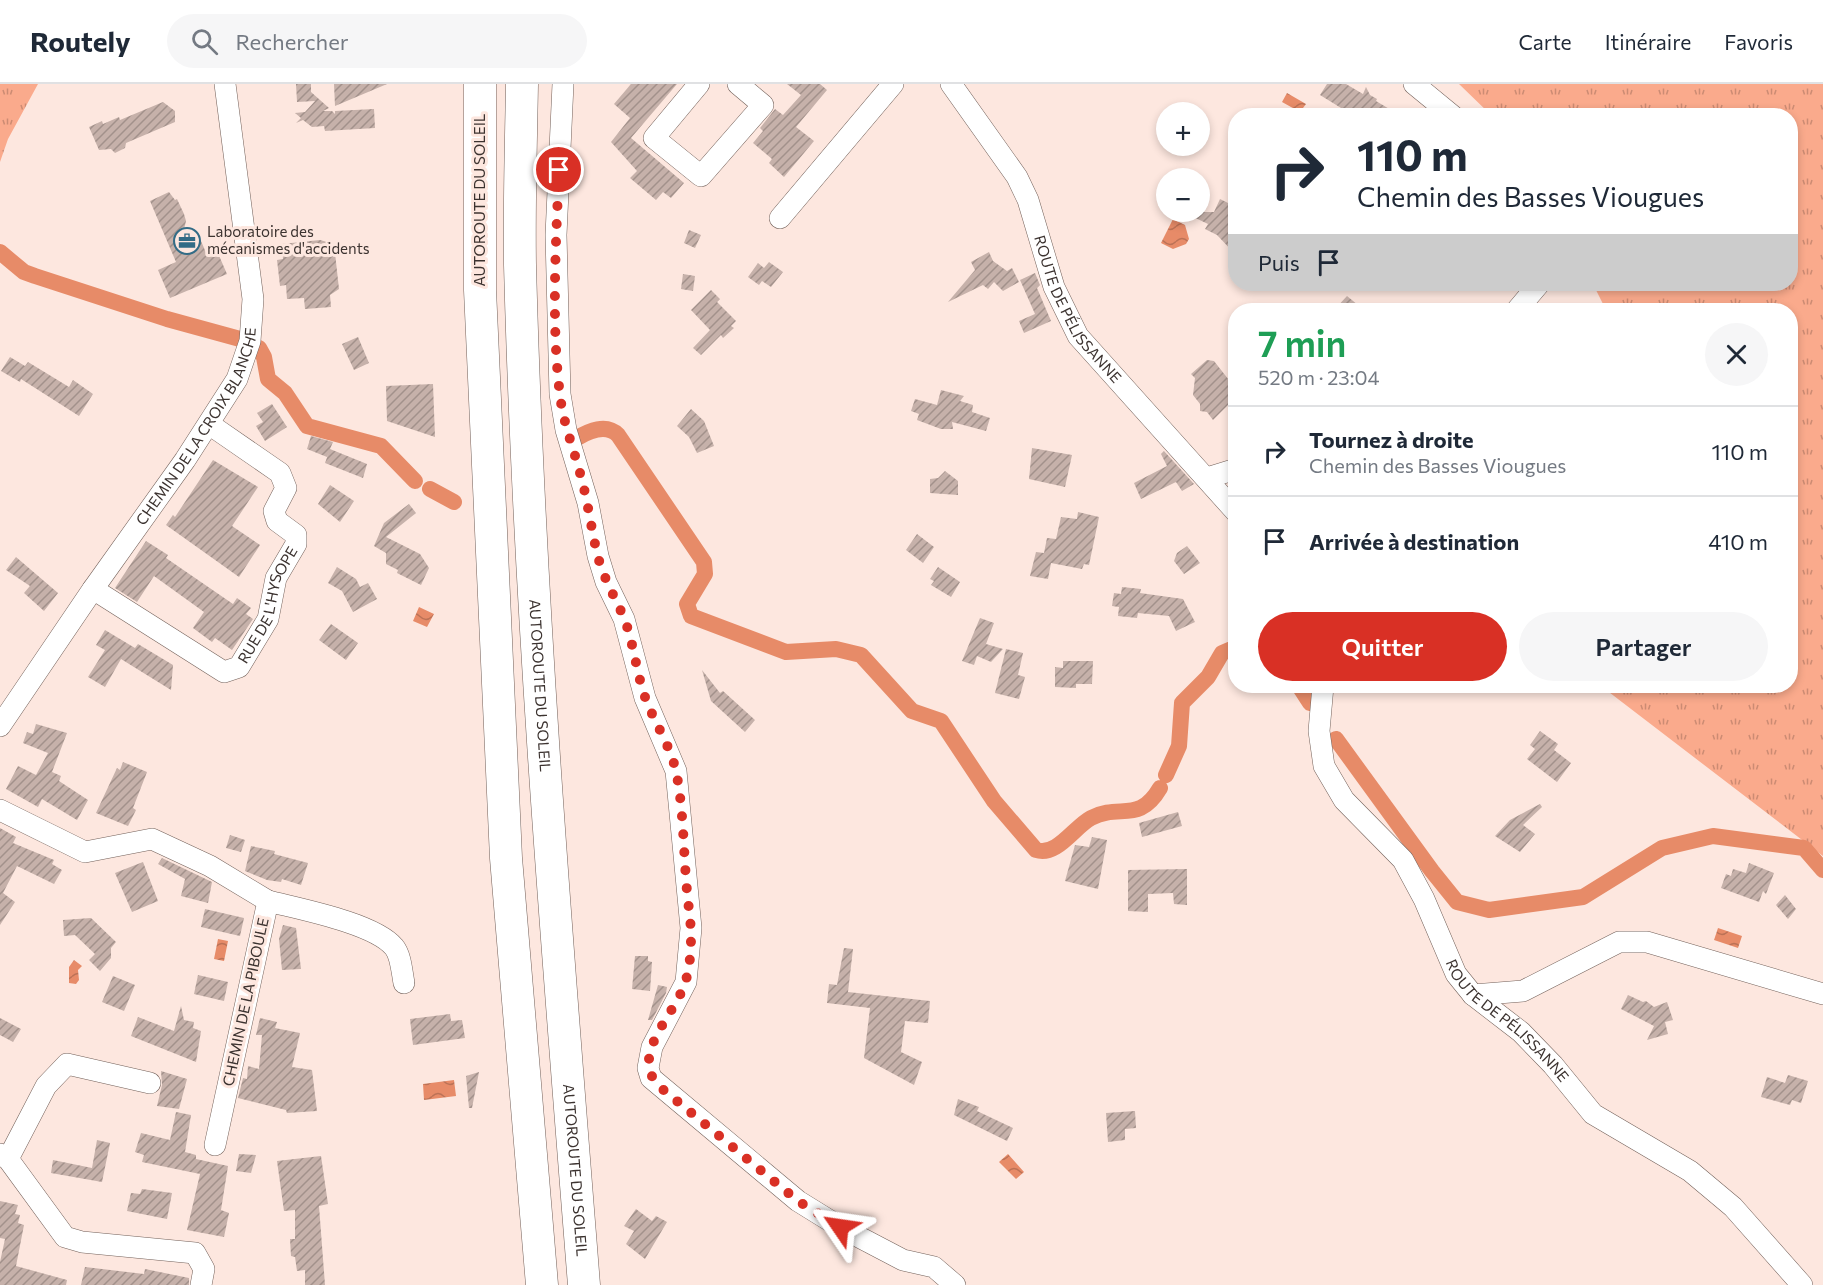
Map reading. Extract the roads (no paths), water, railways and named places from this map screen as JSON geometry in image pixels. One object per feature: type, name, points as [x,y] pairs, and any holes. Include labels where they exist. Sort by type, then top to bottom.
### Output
[{"type":"highway","name":"AUTOROUTE DU SOLEIL","points":[[480,84],[480,290],[506,858],[542,1285]]},
{"type":"highway","name":"AUTOROUTE DU SOLEIL","points":[[522,84],[520,263],[532,558],[548,839],[584,1285]]},
{"type":"street","name":"CHEMIN DE LA CROIX BLANCHE","points":[[0,726],[209,424],[240,369],[250,341],[253,299],[225,84]]},
{"type":"street","points":[[563,84],[556,235],[560,394],[566,430],[588,503],[600,565],[624,619],[645,698],[676,771],[691,927],[686,982],[652,1047],[648,1068],[651,1078],[798,1201],[840,1227],[903,1260],[934,1267],[955,1285]]},
{"type":"street","points":[[699,84],[654,138],[701,176],[763,105],[738,84]]},
{"type":"street","points":[[780,218],[893,84]]},
{"type":"street","name":"ROUTE DE PÉLISSANNE","points":[[951,84],[1017,177],[1028,200],[1054,287],[1078,336],[1228,503]]},
{"type":"street","points":[[1414,84],[1444,108]]},
{"type":"street","points":[[1523,303],[1533,291]]},
{"type":"street","name":"RUE DE L'HYSOPE","points":[[93,589],[224,672],[239,667],[268,619],[276,578],[296,544],[296,535],[277,521],[274,511],[286,488],[280,473],[209,424]]},
{"type":"street","points":[[1207,478],[1228,471]]},
{"type":"street","name":"ROUTE DE PÉLISSANNE","points":[[1324,693],[1319,731],[1324,766],[1344,800],[1403,860],[1424,899],[1456,974],[1473,994],[1521,1032],[1553,1065],[1593,1114],[1690,1171],[1733,1207],[1802,1285]]},
{"type":"street","name":"CHEMIN DE LA PIBOULE","points":[[0,810],[85,852],[152,839],[210,866],[268,901],[214,1145]]},
{"type":"street","points":[[268,901],[329,917],[379,935],[396,949],[404,983]]},
{"type":"street","points":[[1473,994],[1524,991],[1619,942],[1647,942],[1823,994]]},
{"type":"street","points":[[150,1083],[67,1064],[46,1086],[4,1157],[65,1237],[82,1242],[195,1253],[204,1269],[201,1285]]},
{"type":"water","points":[[1287,93],[1306,104],[1303,108],[1293,108],[1282,102]]},
{"type":"water","points":[[1172,222],[1185,225],[1189,239],[1186,244],[1173,249],[1161,243]]},
{"type":"water","points":[[419,607],[434,614],[427,627],[413,621]]},
{"type":"water","points":[[1718,928],[1742,936],[1738,948],[1714,940]]},
{"type":"water","points":[[218,939],[228,941],[224,961],[214,959]]},
{"type":"water","points":[[74,960],[82,966],[78,970],[79,980],[76,984],[69,983],[69,967]]},
{"type":"water","points":[[454,1080],[456,1096],[424,1100],[423,1084]]},
{"type":"water","points":[[1008,1154],[1024,1172],[1016,1179],[999,1162]]},
{"type":"waterway","points":[[0,252],[24,272],[35,276],[167,319],[240,339]]},
{"type":"waterway","points":[[259,348],[264,357],[268,379],[285,393],[307,426],[381,446],[415,481]]},
{"type":"waterway","points":[[577,438],[603,429],[608,429],[618,435],[704,562],[705,574],[687,604],[691,616],[786,652],[836,649],[861,655],[912,711],[941,721],[994,801],[1036,850],[1044,851],[1058,845],[1091,818],[1144,806],[1160,788]]},
{"type":"waterway","points":[[430,489],[454,502]]},
{"type":"waterway","points":[[1166,775],[1179,746],[1182,703],[1208,677],[1222,653],[1228,650]]},
{"type":"waterway","points":[[1304,693],[1310,703]]},
{"type":"waterway","points":[[1336,739],[1457,902],[1489,910],[1583,897],[1662,848],[1713,836],[1804,848],[1823,870]]},
{"type":"place","name":"Laboratoire des mécanismes d'accidents","points":[[187,241]]}]
